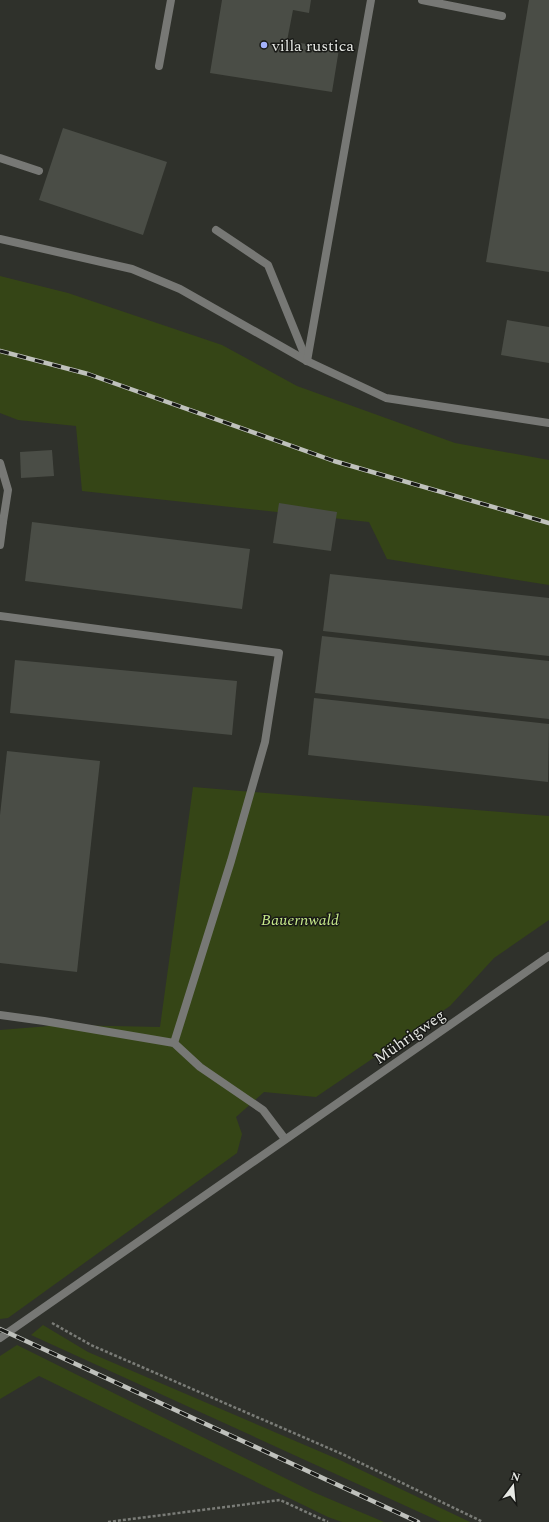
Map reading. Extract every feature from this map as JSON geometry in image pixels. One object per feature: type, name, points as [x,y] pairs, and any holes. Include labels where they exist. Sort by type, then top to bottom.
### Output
[{"type":"street","points":[[159,66],[171,0]]},
{"type":"street","points":[[307,361],[371,0]]},
{"type":"street","points":[[422,0],[502,16]]},
{"type":"street","points":[[0,158],[39,171]]},
{"type":"street","points":[[216,230],[268,265],[307,361]]},
{"type":"street","points":[[0,239],[132,269],[180,289],[307,361],[386,398],[549,423]]},
{"type":"street","points":[[0,462],[8,490],[1,522],[0,545]]},
{"type":"street","points":[[0,616],[278,652],[265,742],[231,861],[174,1043]]},
{"type":"street","name":"Mührigweg","points":[[0,1338],[549,956]]},
{"type":"street","points":[[0,1015],[174,1043],[200,1066],[263,1110],[285,1139]]},
{"type":"path","points":[[36,1314],[91,1345],[335,1450],[483,1522]]},
{"type":"path","points":[[108,1522],[280,1500],[328,1522]]},
{"type":"green space","points":[[0,276],[68,293],[222,345],[297,386],[455,443],[549,460],[549,585],[387,559],[369,522],[82,491],[76,426],[18,420],[0,413]]},
{"type":"green space","name":"Bauernwald","points":[[193,787],[549,816],[549,920],[494,958],[450,1006],[316,1097],[264,1092],[236,1117],[242,1134],[237,1153],[8,1318],[0,1319],[0,1030],[62,1025],[160,1027]]},
{"type":"green space","points":[[43,1325],[88,1352],[342,1461],[470,1522],[441,1522],[31,1335]]},
{"type":"green space","points":[[17,1345],[313,1492],[384,1522],[342,1522],[328,1517],[39,1376],[0,1399],[0,1356]]},
{"type":"building","name":"villa rustica","points":[[222,0],[311,0],[309,13],[293,10],[287,41],[339,49],[332,92],[210,73]]},
{"type":"building","points":[[529,0],[549,0],[549,272],[486,262]]},
{"type":"building","points":[[63,128],[167,162],[143,235],[39,200]]},
{"type":"building","points":[[507,320],[549,327],[549,363],[501,355]]},
{"type":"building","points":[[52,450],[54,476],[21,478],[20,452]]},
{"type":"building","points":[[279,503],[337,512],[331,551],[273,543]]},
{"type":"building","points":[[32,522],[250,549],[242,609],[25,581]]},
{"type":"building","points":[[330,574],[549,598],[549,656],[323,631]]},
{"type":"building","points":[[322,636],[549,661],[549,719],[315,693]]},
{"type":"building","points":[[15,660],[237,681],[232,735],[10,713]]},
{"type":"building","points":[[314,698],[549,724],[548,782],[308,755]]},
{"type":"building","points":[[7,751],[100,761],[77,972],[0,963],[0,815]]},
{"type":"railway","points":[[0,351],[88,374],[334,461],[549,523]]},
{"type":"railway","points":[[0,1329],[418,1522]]},
{"type":"place","name":"villa rustica","points":[[264,45]]}]
